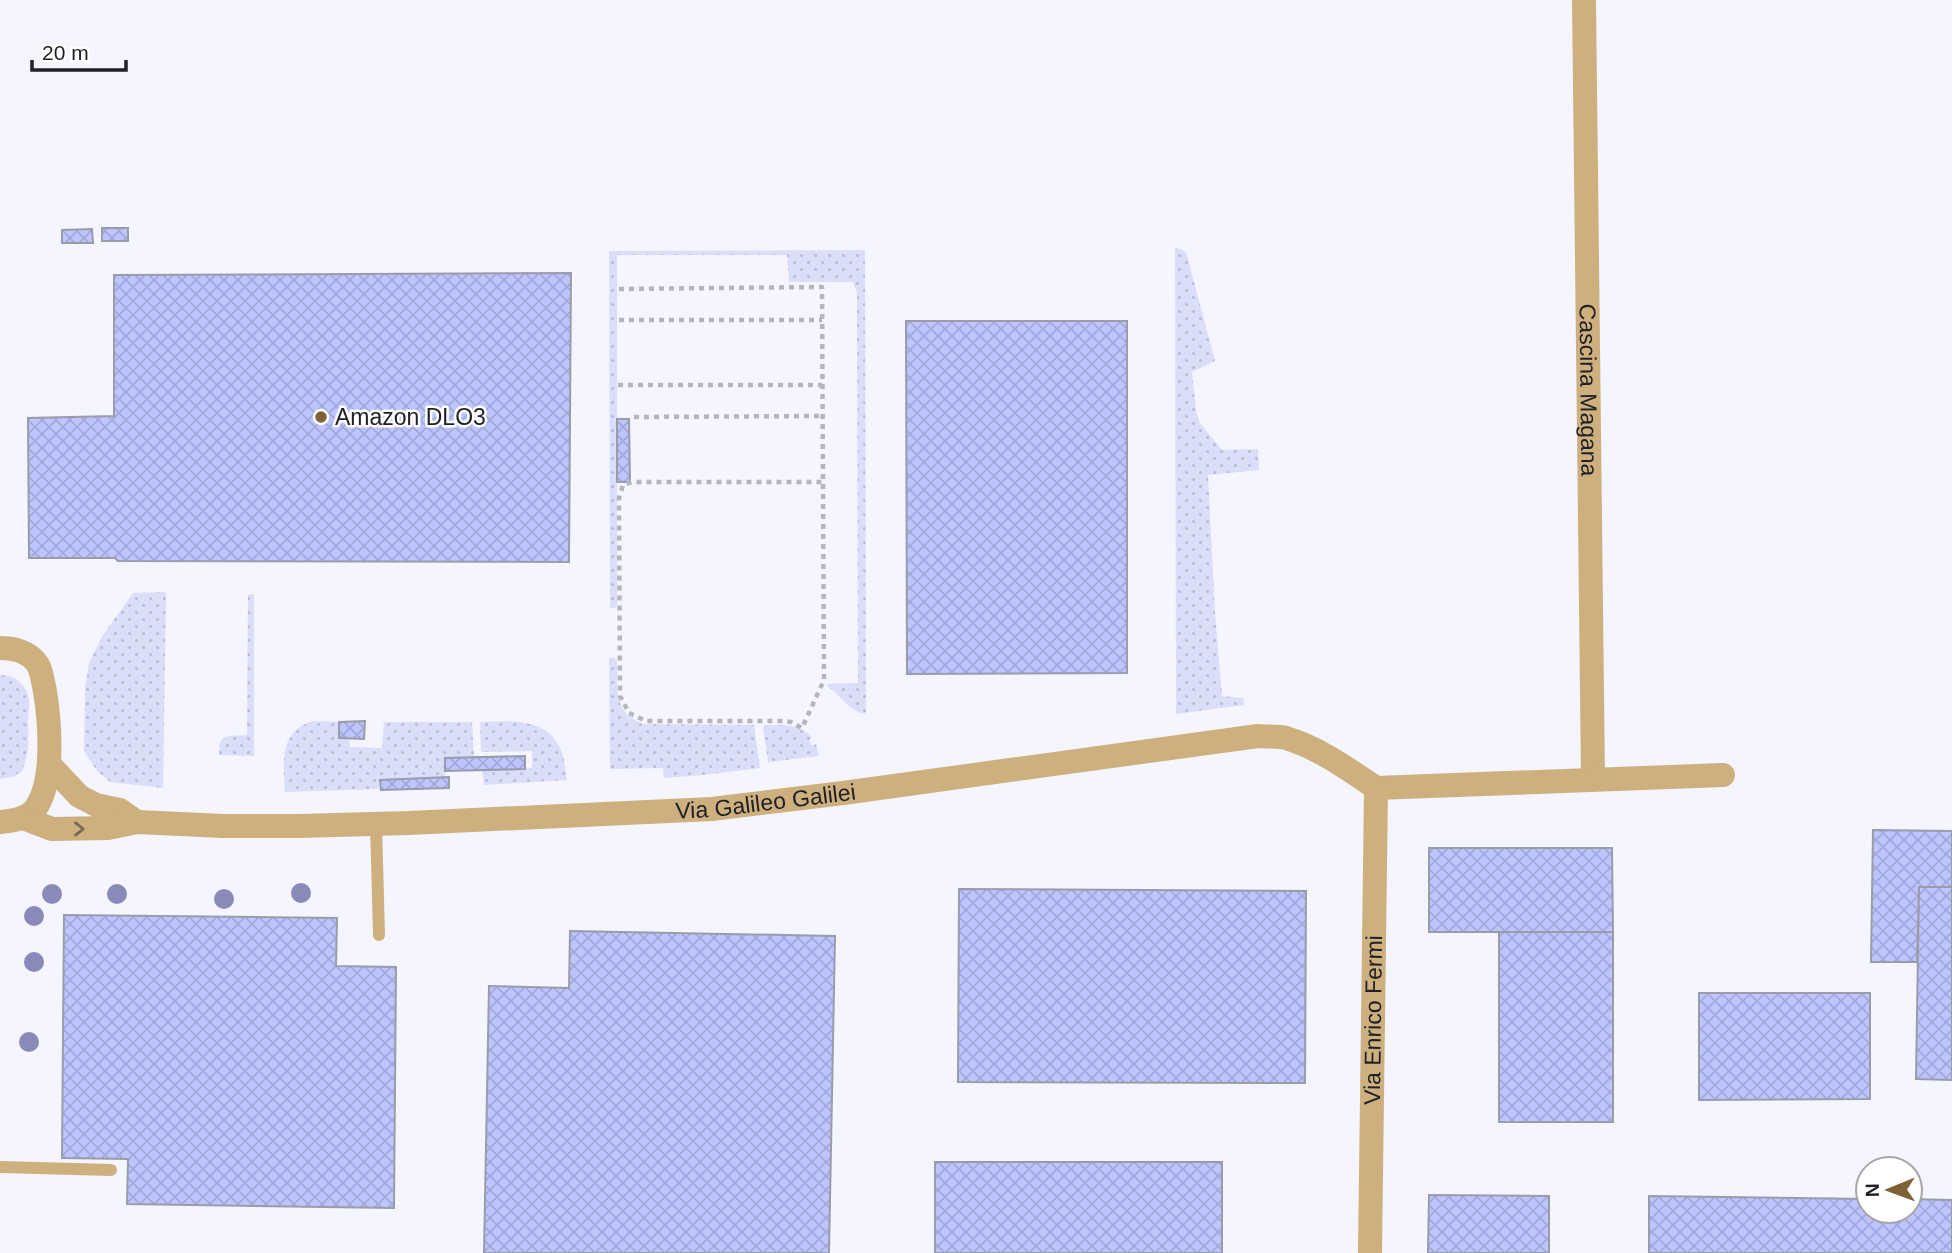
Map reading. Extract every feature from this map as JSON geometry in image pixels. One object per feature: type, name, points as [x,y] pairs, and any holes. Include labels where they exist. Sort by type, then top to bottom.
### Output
[{"type":"street","name":"Cascina Magana","points":[[1584,0],[1593,779]]},
{"type":"street","points":[[0,648],[26,653],[38,665],[49,713],[48,764],[40,800],[34,811],[11,820]]},
{"type":"street","name":"Via Galileo Galilei","points":[[137,822],[223,826],[376,824],[712,809],[856,792],[1258,736],[1284,737],[1314,750],[1376,788]]},
{"type":"street","points":[[48,764],[79,796],[120,810],[137,822]]},
{"type":"street","points":[[1376,788],[1723,775]]},
{"type":"street","name":"Via Enrico Fermi","points":[[1370,1253],[1376,788]]},
{"type":"street","points":[[11,820],[52,829],[108,828],[137,822]]},
{"type":"lane","points":[[376,824],[379,935]]},
{"type":"lane","points":[[0,1167],[111,1170]]},
{"type":"path","points":[[619,289],[822,287],[824,680],[802,728],[783,721],[646,721],[629,713],[620,696],[619,498],[623,485],[632,482],[822,482]]},
{"type":"path","points":[[619,320],[822,320]]},
{"type":"path","points":[[618,385],[822,385]]},
{"type":"path","points":[[635,417],[822,416]]},
{"type":"shaded area","points":[[1175,247],[1186,252],[1215,361],[1192,372],[1200,423],[1222,450],[1258,449],[1259,470],[1208,475],[1222,696],[1243,698],[1244,705],[1176,714]]},
{"type":"shaded area","points":[[865,250],[866,714],[850,707],[827,684],[858,683],[857,293],[853,282],[789,282],[787,255],[617,255],[617,606],[610,608],[609,251]]},
{"type":"shaded area","points":[[166,592],[163,788],[110,782],[97,771],[84,751],[85,688],[89,663],[103,635],[133,593]]},
{"type":"shaded area","points":[[254,594],[254,756],[219,755],[223,739],[247,735],[248,595]]},
{"type":"shaded area","points":[[609,658],[617,661],[617,690],[621,706],[633,719],[643,724],[754,725],[760,768],[664,778],[663,768],[610,769]]},
{"type":"shaded area","points":[[0,675],[20,682],[26,690],[29,706],[28,747],[22,771],[13,777],[0,779]]},
{"type":"shaded area","points":[[314,721],[338,722],[339,739],[349,740],[350,747],[382,748],[384,722],[472,722],[474,756],[444,758],[445,777],[380,780],[379,789],[285,792],[284,759],[289,740],[303,725]]},
{"type":"shaded area","points":[[480,722],[525,723],[545,731],[554,738],[560,748],[567,780],[484,785],[482,771],[532,768],[532,751],[481,752]]},
{"type":"shaded area","points":[[763,726],[792,726],[807,733],[812,737],[809,740],[812,746],[816,744],[819,756],[768,762]]},
{"type":"building","points":[[102,228],[128,228],[128,241],[102,241]]},
{"type":"building","points":[[92,229],[93,243],[62,243],[62,230]]},
{"type":"building","name":"Amazon DLO3","points":[[571,273],[569,562],[118,561],[115,558],[29,558],[28,418],[114,416],[114,275]]},
{"type":"building","points":[[906,321],[1127,321],[1127,673],[907,674]]},
{"type":"building","points":[[617,419],[629,419],[630,482],[617,482]]},
{"type":"building","points":[[365,721],[364,739],[339,738],[339,722]]},
{"type":"building","points":[[525,756],[525,769],[445,771],[445,758]]},
{"type":"building","points":[[449,777],[449,788],[381,790],[380,780]]},
{"type":"building","points":[[1873,830],[1952,831],[1952,887],[1919,887],[1917,962],[1871,962]]},
{"type":"building","points":[[1429,848],[1612,848],[1613,932],[1429,932]]},
{"type":"building","points":[[1919,887],[1952,887],[1952,1080],[1916,1079]]},
{"type":"building","points":[[959,889],[1306,891],[1305,1083],[958,1082]]},
{"type":"building","points":[[64,915],[337,918],[336,966],[396,967],[394,1208],[127,1204],[128,1159],[62,1158]]},
{"type":"building","points":[[570,931],[835,936],[829,1253],[484,1253],[489,986],[569,988]]},
{"type":"building","points":[[1499,932],[1613,932],[1613,1122],[1499,1122]]},
{"type":"building","points":[[1699,993],[1870,993],[1870,1099],[1699,1100]]},
{"type":"building","points":[[935,1162],[1222,1162],[1222,1253],[935,1253]]},
{"type":"building","points":[[1429,1195],[1549,1196],[1549,1253],[1428,1253]]},
{"type":"building","points":[[1649,1196],[1854,1199],[1854,1225],[1924,1225],[1924,1199],[1952,1200],[1952,1253],[1649,1253]]},
{"type":"place","name":"Amazon DLO3","points":[[321,417]]}]
